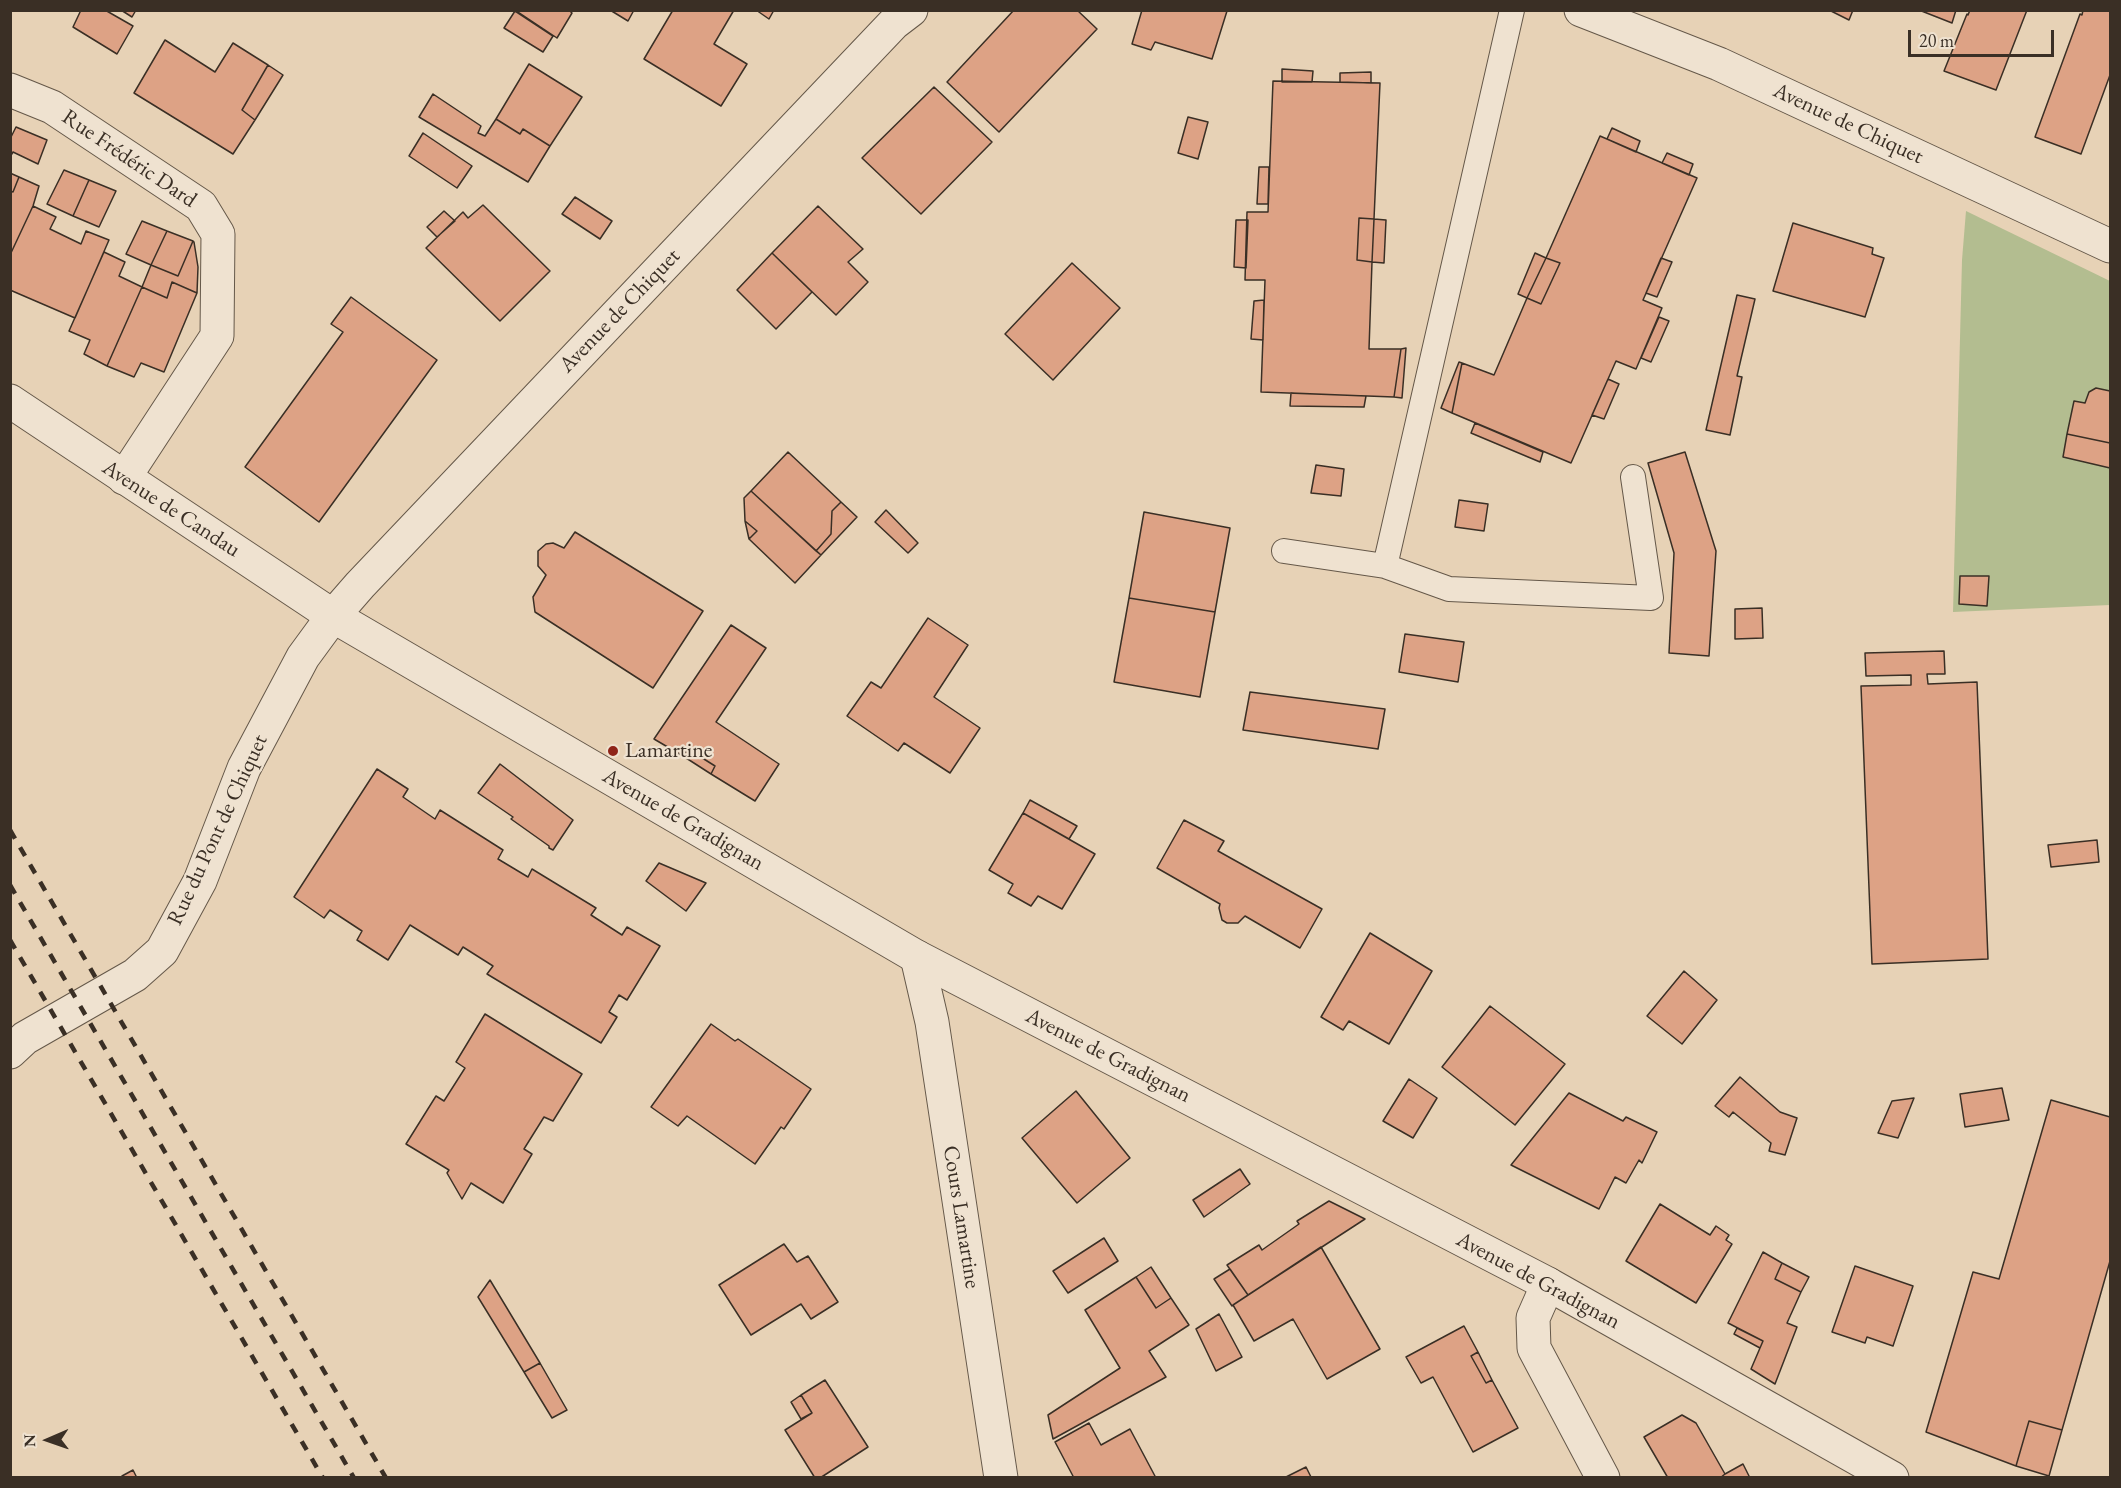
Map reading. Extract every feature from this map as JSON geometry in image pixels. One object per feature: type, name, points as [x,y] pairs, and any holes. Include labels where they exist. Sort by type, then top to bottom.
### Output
[{"type":"street","name":"Avenue de Chiquet","points":[[1581,10],[1719,64],[2110,246]]},
{"type":"street","name":"Avenue de Chiquet","points":[[333,616],[893,15]]},
{"type":"street","name":"Rue Frédéric Dard","points":[[10,90],[52,107],[201,206],[218,234],[217,336],[124,478]]},
{"type":"street","name":"Avenue de Candau","points":[[10,401],[333,616]]},
{"type":"street","name":"Avenue de Gradignan","points":[[333,616],[917,957],[1548,1284],[1892,1478]]},
{"type":"street","name":"Rue du Pont de Chiquet","points":[[10,1052],[25,1038],[135,975],[162,951],[200,881],[244,768],[303,657],[333,616]]},
{"type":"street","name":"Cours Lamartine","points":[[917,957],[932,1022],[1001,1478]]},
{"type":"street","points":[[1548,1284],[1533,1318],[1534,1348],[1603,1478]]},
{"type":"lane","points":[[1385,566],[1512,10]]},
{"type":"lane","points":[[1284,551],[1385,566],[1449,589],[1652,598],[1634,477]]},
{"type":"green space","points":[[1966,211],[2110,281],[2110,605],[1953,612],[1962,260]]},
{"type":"building","points":[[81,10],[105,10],[133,26],[117,54],[73,27]]},
{"type":"building","points":[[121,10],[136,10],[132,17]]},
{"type":"building","points":[[515,10],[569,10],[572,13],[557,38]]},
{"type":"building","points":[[610,10],[634,10],[628,21]]},
{"type":"building","points":[[673,10],[734,10],[714,44],[747,64],[721,106],[644,59]]},
{"type":"building","points":[[756,10],[774,10],[769,19]]},
{"type":"building","points":[[1014,10],[1077,10],[1097,29],[999,132],[947,82]]},
{"type":"building","points":[[1142,10],[1227,11],[1212,59],[1155,42],[1151,50],[1132,44]]},
{"type":"building","points":[[1829,10],[1853,10],[1849,20]]},
{"type":"building","points":[[1919,10],[1956,10],[1952,23]]},
{"type":"building","points":[[1970,10],[2027,10],[1996,90],[1944,71]]},
{"type":"building","points":[[2083,10],[2110,10],[2110,75],[2081,154],[2035,137]]},
{"type":"building","points":[[515,11],[553,36],[543,52],[504,28]]},
{"type":"building","points":[[165,40],[215,72],[233,43],[268,65],[242,110],[255,120],[233,154],[134,93]]},
{"type":"building","points":[[529,64],[582,97],[550,146],[523,129],[520,134],[496,119]]},
{"type":"building","points":[[268,65],[283,75],[255,120],[242,110]]},
{"type":"building","points":[[1282,69],[1313,71],[1312,82],[1282,82]]},
{"type":"building","points":[[1371,72],[1371,83],[1340,82],[1340,73]]},
{"type":"building","points":[[1273,81],[1380,83],[1374,219],[1359,218],[1357,260],[1372,262],[1369,349],[1401,349],[1394,397],[1261,392],[1265,280],[1245,280],[1247,212],[1268,212]]},
{"type":"building","points":[[934,87],[992,142],[921,214],[862,158]]},
{"type":"building","points":[[433,94],[481,126],[478,133],[485,136],[496,119],[520,134],[523,129],[550,146],[528,182],[419,117]]},
{"type":"building","points":[[1188,117],[1208,122],[1198,159],[1178,153]]},
{"type":"building","points":[[16,127],[47,140],[38,164],[13,152],[10,157],[10,139]]},
{"type":"building","points":[[1612,128],[1640,141],[1636,152],[1607,139]]},
{"type":"building","points":[[423,133],[472,166],[457,188],[409,156]]},
{"type":"building","points":[[1600,136],[1697,178],[1643,300],[1662,308],[1636,369],[1616,361],[1571,463],[1452,413],[1462,363],[1494,375],[1527,298],[1541,304],[1560,263],[1546,258]]},
{"type":"building","points":[[1667,153],[1693,164],[1689,175],[1662,163]]},
{"type":"building","points":[[1259,167],[1269,167],[1268,204],[1257,204]]},
{"type":"building","points":[[64,170],[89,180],[73,216],[47,204]]},
{"type":"building","points":[[10,173],[19,177],[13,192],[10,191]]},
{"type":"building","points":[[19,177],[39,186],[33,206],[10,255],[10,191],[13,192]]},
{"type":"building","points":[[89,180],[116,191],[99,227],[73,216]]},
{"type":"building","points":[[575,197],[612,221],[600,239],[562,214]]},
{"type":"building","points":[[483,205],[550,271],[500,321],[426,248],[463,212],[468,218]]},
{"type":"building","points":[[33,206],[56,217],[50,229],[81,244],[86,231],[109,240],[75,318],[10,290],[10,255]]},
{"type":"building","points":[[818,206],[863,249],[848,262],[868,282],[836,315],[772,253]]},
{"type":"building","points":[[444,211],[455,221],[437,237],[427,227]]},
{"type":"building","points":[[1359,218],[1374,219],[1372,262],[1357,260]]},
{"type":"building","points":[[1374,219],[1386,220],[1384,263],[1372,262]]},
{"type":"building","points":[[1236,220],[1248,220],[1246,268],[1234,267]]},
{"type":"building","points":[[142,221],[167,231],[151,265],[126,254]]},
{"type":"building","points":[[1793,223],[1873,248],[1872,254],[1884,258],[1865,317],[1773,291]]},
{"type":"building","points":[[167,231],[193,241],[178,276],[151,265]]},
{"type":"building","points":[[193,241],[198,267],[197,293],[172,282],[167,298],[142,287],[151,265],[178,276]]},
{"type":"building","points":[[104,252],[125,262],[119,276],[142,287],[107,366],[84,354],[90,340],[69,331]]},
{"type":"building","points":[[772,253],[812,292],[776,329],[737,290]]},
{"type":"building","points":[[1535,253],[1546,258],[1527,298],[1518,294]]},
{"type":"building","points":[[1546,258],[1560,263],[1541,304],[1527,298]]},
{"type":"building","points":[[1661,258],[1672,262],[1657,297],[1646,293]]},
{"type":"building","points":[[1072,263],[1120,308],[1053,380],[1005,334]]},
{"type":"building","points":[[172,282],[197,293],[164,372],[141,363],[134,377],[107,366],[142,287],[167,298]]},
{"type":"building","points":[[1737,295],[1755,299],[1737,376],[1742,377],[1730,435],[1706,430]]},
{"type":"building","points":[[351,297],[437,360],[319,522],[245,467],[343,332],[331,324]]},
{"type":"building","points":[[1264,300],[1263,340],[1251,339],[1254,301]]},
{"type":"building","points":[[1659,317],[1669,321],[1651,362],[1641,358]]},
{"type":"building","points":[[1406,348],[1402,398],[1394,397],[1401,349]]},
{"type":"building","points":[[1459,362],[1462,363],[1452,413],[1441,408]]},
{"type":"building","points":[[1608,379],[1619,384],[1604,419],[1592,415]]},
{"type":"building","points":[[2096,388],[2110,391],[2110,443],[2067,434],[2074,401],[2085,403],[2089,392]]},
{"type":"building","points":[[1291,393],[1366,396],[1364,407],[1290,406]]},
{"type":"building","points":[[1475,423],[1543,452],[1540,462],[1471,433]]},
{"type":"building","points":[[2067,434],[2110,443],[2110,468],[2063,457]]},
{"type":"building","points":[[788,452],[841,502],[832,511],[831,534],[816,551],[751,491]]},
{"type":"building","points":[[1685,452],[1716,551],[1709,656],[1669,653],[1674,553],[1648,463]]},
{"type":"building","points":[[1316,465],[1344,469],[1341,496],[1311,493]]},
{"type":"building","points":[[751,491],[821,555],[795,583],[749,539],[757,531],[745,521],[744,498]]},
{"type":"building","points":[[1459,500],[1488,504],[1484,531],[1455,527]]},
{"type":"building","points":[[841,502],[857,517],[821,555],[816,551],[831,534],[832,511]]},
{"type":"building","points":[[886,510],[918,543],[908,553],[875,522]]},
{"type":"building","points":[[1144,512],[1230,528],[1215,612],[1129,598]]},
{"type":"building","points":[[745,521],[757,531],[749,539]]},
{"type":"building","points":[[575,532],[703,611],[653,688],[535,612],[533,597],[546,575],[538,566],[538,551],[546,544],[553,543],[564,548]]},
{"type":"building","points":[[1960,576],[1989,576],[1987,606],[1959,604]]},
{"type":"building","points":[[1129,598],[1215,612],[1200,697],[1114,682]]},
{"type":"building","points":[[1762,608],[1763,638],[1735,639],[1735,609]]},
{"type":"building","points":[[928,618],[968,645],[934,697],[980,728],[950,773],[904,743],[898,751],[847,716],[871,682],[881,688]]},
{"type":"building","points":[[731,625],[766,648],[716,722],[779,764],[755,801],[711,774],[715,766],[688,749],[683,756],[654,739]]},
{"type":"building","points":[[1405,634],[1464,642],[1458,682],[1399,672]]},
{"type":"building","points":[[1944,651],[1945,674],[1927,674],[1928,684],[1977,682],[1988,959],[1872,964],[1861,686],[1911,685],[1911,675],[1866,676],[1865,653]]},
{"type":"building","points":[[1250,692],[1385,709],[1378,749],[1243,730]]},
{"type":"building","points":[[688,749],[715,766],[711,774],[683,756]]},
{"type":"building","points":[[500,764],[573,820],[553,850],[511,819],[513,817],[478,793]]},
{"type":"building","points":[[377,769],[408,789],[403,797],[435,819],[440,810],[503,850],[498,859],[528,877],[532,869],[596,908],[591,915],[622,935],[627,927],[660,946],[627,1000],[619,995],[609,1012],[617,1017],[601,1043],[487,974],[493,966],[463,947],[458,955],[410,925],[388,960],[357,940],[362,931],[330,910],[324,918],[294,897]]},
{"type":"building","points":[[1030,800],[1077,826],[1069,839],[1023,813]]},
{"type":"building","points":[[1023,813],[1095,854],[1062,909],[1038,896],[1031,906],[1008,893],[1013,884],[989,870]]},
{"type":"building","points":[[1184,820],[1224,841],[1218,851],[1322,909],[1300,948],[1245,916],[1238,923],[1227,923],[1222,920],[1220,904],[1157,868]]},
{"type":"building","points":[[2097,840],[2099,862],[2051,867],[2048,845]]},
{"type":"building","points":[[659,863],[706,883],[686,911],[646,881]]},
{"type":"building","points":[[1370,933],[1432,971],[1389,1044],[1349,1021],[1343,1030],[1321,1017]]},
{"type":"building","points":[[1684,971],[1717,1000],[1682,1044],[1647,1016]]},
{"type":"building","points":[[1490,1006],[1565,1064],[1515,1125],[1442,1067]]},
{"type":"building","points":[[485,1014],[582,1074],[553,1121],[544,1117],[524,1149],[532,1154],[503,1203],[471,1183],[462,1199],[447,1173],[449,1170],[406,1144],[436,1096],[444,1101],[465,1068],[456,1062]]},
{"type":"building","points":[[711,1024],[735,1041],[738,1039],[811,1089],[784,1129],[781,1127],[755,1164],[687,1116],[678,1126],[651,1107]]},
{"type":"building","points":[[1740,1077],[1780,1112],[1797,1118],[1785,1155],[1769,1151],[1771,1143],[1733,1112],[1729,1117],[1715,1106]]},
{"type":"building","points":[[1409,1079],[1437,1098],[1413,1138],[1383,1121]]},
{"type":"building","points":[[2002,1088],[2009,1120],[1965,1127],[1960,1094]]},
{"type":"building","points":[[1076,1091],[1130,1158],[1077,1203],[1022,1138]]},
{"type":"building","points":[[1569,1093],[1623,1121],[1626,1117],[1657,1132],[1642,1163],[1639,1160],[1626,1183],[1615,1177],[1599,1209],[1511,1165]]},
{"type":"building","points":[[1914,1098],[1898,1138],[1878,1133],[1892,1101]]},
{"type":"building","points":[[2051,1100],[2110,1117],[2110,1261],[2062,1430],[2029,1421],[2016,1466],[1926,1432],[1973,1272],[1999,1279]]},
{"type":"building","points":[[1240,1169],[1250,1184],[1204,1217],[1193,1200]]},
{"type":"building","points":[[1329,1201],[1365,1219],[1248,1295],[1227,1265],[1259,1245],[1262,1250],[1299,1224],[1297,1221]]},
{"type":"building","points":[[1660,1204],[1710,1235],[1716,1226],[1729,1235],[1726,1240],[1732,1244],[1696,1303],[1626,1261]]},
{"type":"building","points":[[1104,1238],[1118,1261],[1068,1293],[1053,1271]]},
{"type":"building","points":[[784,1244],[797,1262],[808,1256],[838,1302],[811,1319],[801,1304],[751,1335],[719,1285]]},
{"type":"building","points":[[1321,1247],[1380,1349],[1327,1379],[1293,1319],[1254,1341],[1233,1305]]},
{"type":"building","points":[[1763,1252],[1782,1263],[1775,1279],[1801,1292],[1787,1323],[1797,1327],[1775,1384],[1751,1369],[1763,1341],[1728,1323]]},
{"type":"building","points":[[1782,1263],[1809,1277],[1801,1292],[1775,1279]]},
{"type":"building","points":[[1855,1266],[1913,1286],[1893,1346],[1867,1337],[1865,1343],[1832,1332]]},
{"type":"building","points":[[1151,1267],[1171,1298],[1156,1308],[1136,1277]]},
{"type":"building","points":[[1230,1269],[1248,1295],[1232,1306],[1214,1279]]},
{"type":"building","points":[[1136,1277],[1156,1308],[1171,1298],[1189,1325],[1149,1351],[1166,1377],[1053,1439],[1048,1415],[1120,1368],[1085,1310]]},
{"type":"building","points":[[490,1280],[540,1363],[524,1372],[478,1297]]},
{"type":"building","points":[[1219,1314],[1242,1357],[1216,1371],[1196,1329]]},
{"type":"building","points":[[1464,1326],[1478,1352],[1471,1356],[1486,1383],[1492,1380],[1518,1428],[1473,1452],[1433,1377],[1421,1383],[1406,1357]]},
{"type":"building","points":[[1737,1328],[1763,1341],[1760,1348],[1734,1334]]},
{"type":"building","points":[[1478,1352],[1492,1380],[1486,1383],[1471,1356]]},
{"type":"building","points":[[540,1363],[567,1410],[552,1418],[524,1372]]},
{"type":"building","points":[[825,1380],[868,1447],[820,1478],[815,1478],[785,1430],[812,1413],[801,1395]]},
{"type":"building","points":[[801,1395],[812,1413],[801,1419],[791,1402]]},
{"type":"building","points":[[1682,1415],[1696,1423],[1725,1474],[1720,1478],[1668,1478],[1644,1437]]},
{"type":"building","points":[[2029,1421],[2062,1430],[2049,1476],[2016,1466]]},
{"type":"building","points":[[1089,1423],[1101,1445],[1130,1429],[1156,1478],[1074,1478],[1055,1442]]},
{"type":"building","points":[[1743,1464],[1750,1478],[1720,1478],[1725,1474]]},
{"type":"building","points":[[1306,1467],[1311,1477],[1284,1478]]},
{"type":"building","points":[[133,1470],[137,1478],[122,1478],[122,1476]]},
{"type":"railway","points":[[10,830],[386,1478]]},
{"type":"railway","points":[[10,885],[354,1478]]},
{"type":"railway","points":[[10,940],[323,1478]]},
{"type":"place","name":"Lamartine","points":[[613,751]]}]
